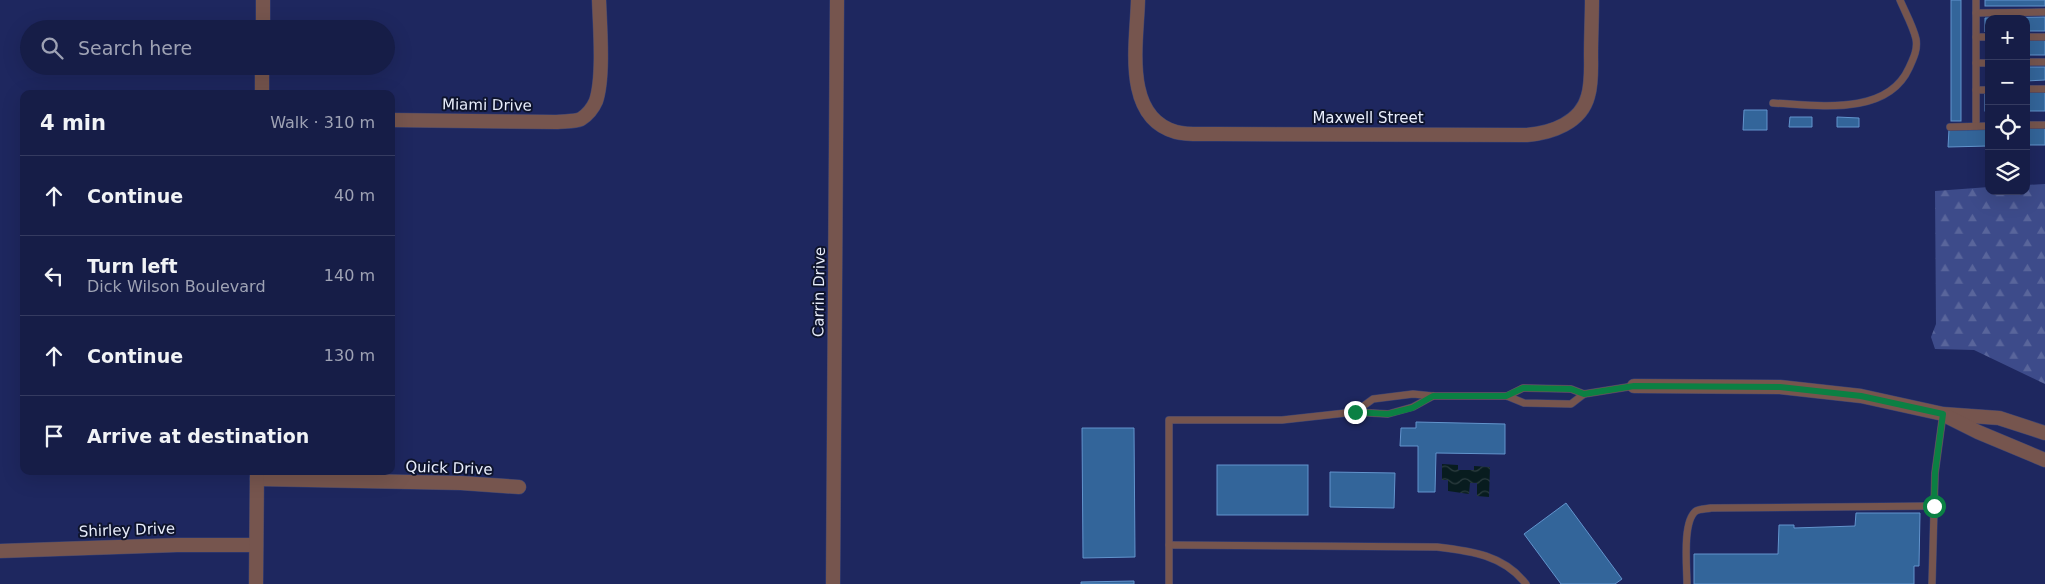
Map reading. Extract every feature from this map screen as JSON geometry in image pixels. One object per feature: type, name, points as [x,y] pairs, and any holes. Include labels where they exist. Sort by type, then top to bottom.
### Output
[{"type":"street","points":[[263,0],[263,20]]},
{"type":"street","name":"Miami Drive","points":[[395,120],[557,122],[581,118],[592,107],[598,94],[600,68],[599,0]]},
{"type":"street","name":"Carrin Drive","points":[[833,584],[838,0]]},
{"type":"street","name":"Maxwell Street","points":[[1138,0],[1136,80],[1142,104],[1152,118],[1164,127],[1177,132],[1214,134],[1527,135],[1555,129],[1571,121],[1581,110],[1588,98],[1591,84],[1592,0]]},
{"type":"street","points":[[262,75],[262,90]]},
{"type":"street","points":[[1634,386],[1780,387],[1861,396],[1943,414],[1999,418],[2045,433]]},
{"type":"street","points":[[1943,414],[1978,432],[2045,460]]},
{"type":"street","points":[[256,584],[257,475]]},
{"type":"street","name":"Quick Drive","points":[[257,475],[519,487]]},
{"type":"street","name":"Shirley Drive","points":[[0,551],[177,545],[256,545]]},
{"type":"lane","points":[[1773,103],[1824,105],[1865,103],[1882,96],[1892,89],[1905,76],[1916,53],[1916,39],[1900,0]]},
{"type":"lane","points":[[1976,0],[1976,126]]},
{"type":"lane","points":[[1976,13],[2045,12]]},
{"type":"lane","points":[[1976,38],[1985,37]]},
{"type":"lane","points":[[2030,37],[2045,37]]},
{"type":"lane","points":[[2030,62],[2045,62]]},
{"type":"lane","points":[[1976,63],[1985,63]]},
{"type":"lane","points":[[2030,89],[2045,89]]},
{"type":"lane","points":[[1976,90],[1985,90]]},
{"type":"lane","points":[[2030,125],[2045,125]]},
{"type":"lane","points":[[1950,127],[1985,126]]},
{"type":"lane","points":[[1355,412],[1373,399],[1413,394],[1433,396],[1506,396],[1524,403],[1571,404],[1584,394],[1634,386]]},
{"type":"lane","points":[[1506,396],[1523,388],[1571,389],[1584,394]]},
{"type":"lane","points":[[1169,584],[1169,420],[1282,420],[1355,412],[1388,414],[1412,408],[1433,396]]},
{"type":"lane","points":[[1932,584],[1935,473],[1943,414]]},
{"type":"lane","points":[[1687,584],[1687,528],[1690,518],[1696,511],[1711,508],[1934,506]]},
{"type":"lane","points":[[1169,545],[1437,547],[1490,556],[1505,564],[1526,584]]},
{"type":"green space","points":[[2045,184],[2045,384],[1974,350],[1935,349],[1931,337],[1936,324],[1935,191],[1985,187],[1985,195],[2030,195],[2030,185]]},
{"type":"water","points":[[1442,464],[1458,465],[1458,470],[1474,470],[1474,466],[1490,467],[1489,497],[1477,496],[1477,483],[1470,483],[1469,494],[1448,491],[1448,480],[1442,480]]},
{"type":"building","points":[[1951,0],[1961,0],[1961,121],[1951,121]]},
{"type":"building","points":[[1985,0],[2045,0],[2045,6],[1985,6]]},
{"type":"building","points":[[2030,17],[2045,17],[2045,31],[2030,31]]},
{"type":"building","points":[[2030,40],[2045,40],[2045,55],[2030,55]]},
{"type":"building","points":[[2030,67],[2045,67],[2045,80],[2030,81]]},
{"type":"building","points":[[2030,92],[2045,92],[2045,111],[2030,111]]},
{"type":"building","points":[[1744,110],[1767,110],[1767,130],[1743,130]]},
{"type":"building","points":[[1790,117],[1812,117],[1812,127],[1789,127]]},
{"type":"building","points":[[1837,117],[1859,118],[1859,127],[1837,127]]},
{"type":"building","points":[[2030,128],[2045,128],[2045,145],[2030,145]]},
{"type":"building","points":[[1949,129],[1985,129],[1985,146],[1948,147]]},
{"type":"building","points":[[1416,422],[1505,424],[1505,454],[1436,453],[1435,492],[1418,492],[1418,446],[1400,446],[1401,428],[1416,428]]},
{"type":"building","points":[[1082,428],[1134,428],[1135,557],[1083,558]]},
{"type":"building","points":[[1217,465],[1308,465],[1308,515],[1217,515]]},
{"type":"building","points":[[1330,472],[1395,473],[1394,508],[1330,507]]},
{"type":"building","points":[[1566,503],[1622,579],[1615,584],[1561,584],[1524,534]]},
{"type":"building","points":[[1856,513],[1920,513],[1919,566],[1914,566],[1914,584],[1694,584],[1694,554],[1778,554],[1779,525],[1794,525],[1794,528],[1855,526]]},
{"type":"building","points":[[1134,581],[1134,584],[1081,584],[1081,582]]},
{"type":"route","points":[[1355,412],[1388,414],[1412,408],[1433,396],[1506,396],[1523,388],[1571,389],[1584,394],[1634,386],[1780,387],[1861,396],[1943,414],[1935,473],[1934,506]]}]
